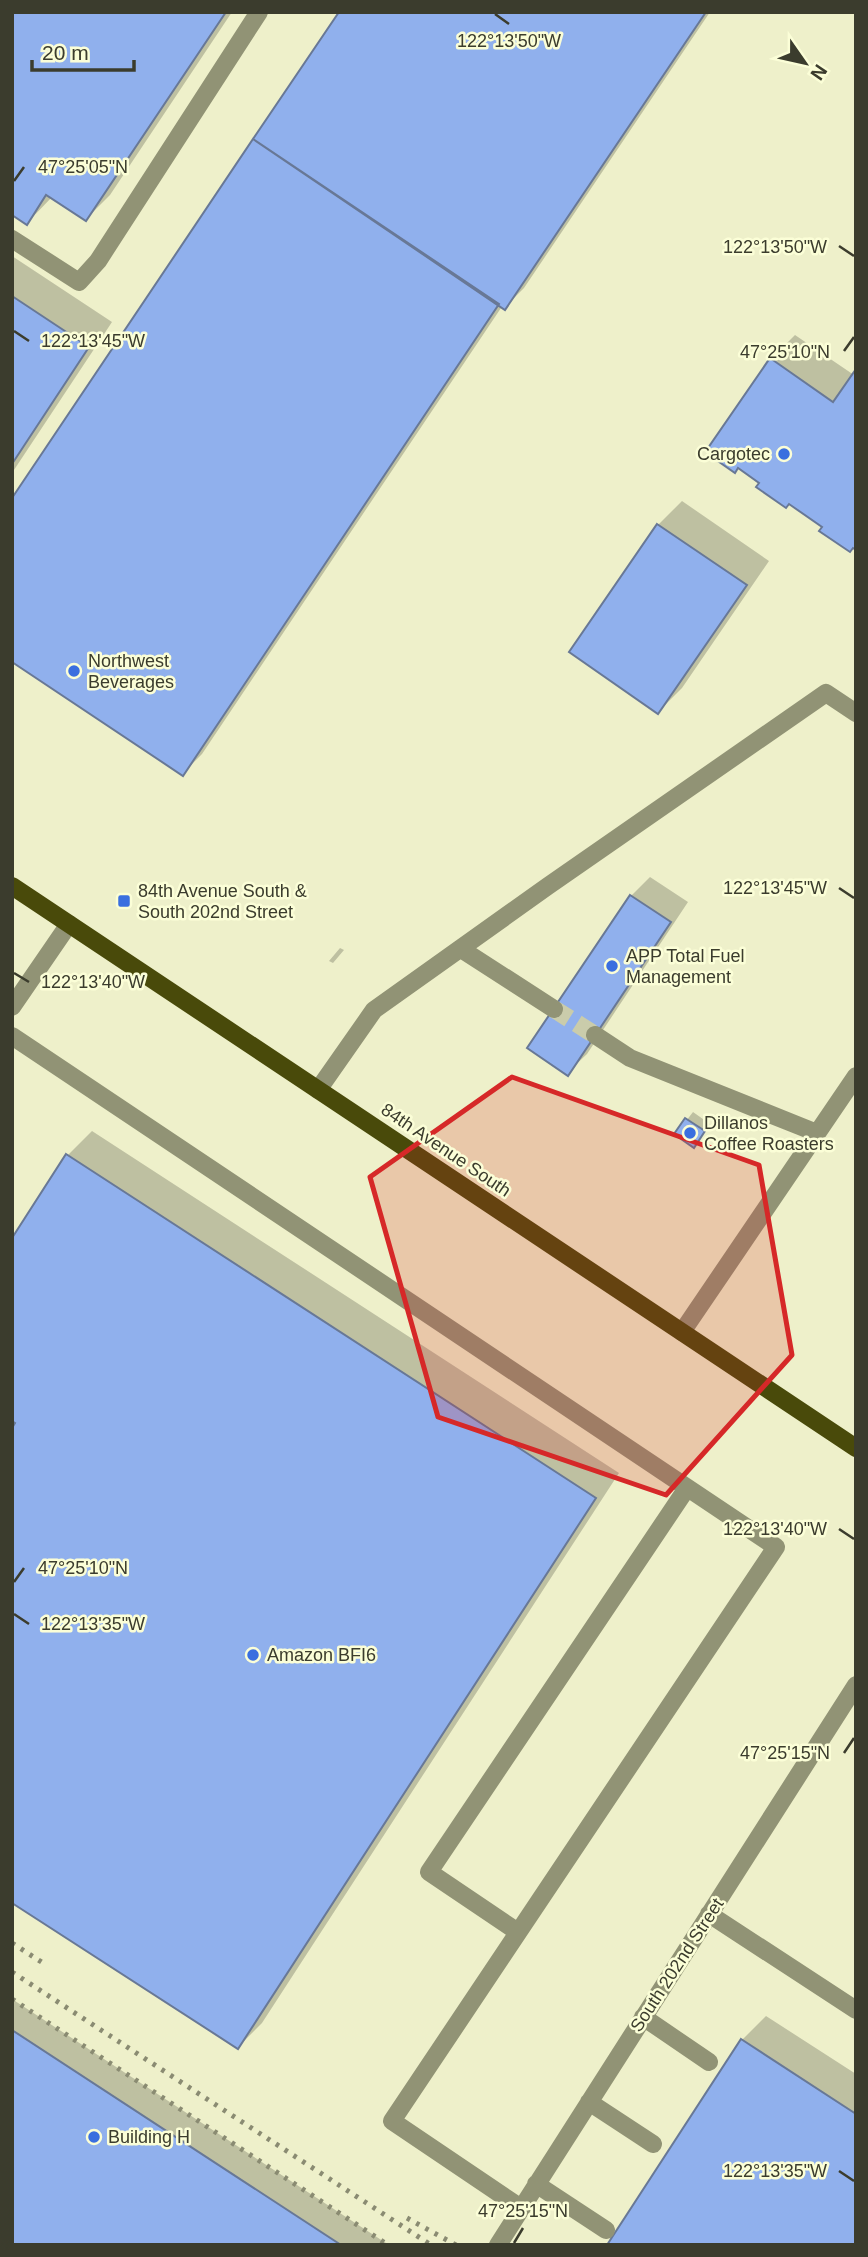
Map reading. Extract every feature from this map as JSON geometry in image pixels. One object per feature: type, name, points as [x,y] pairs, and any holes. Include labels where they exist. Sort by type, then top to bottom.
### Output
[{"type":"main road","name":"84th Avenue South","points":[[12,887],[856,1448]]},
{"type":"street","points":[[12,239],[79,282],[98,261],[259,12]]},
{"type":"street","points":[[318,1090],[374,1010],[826,693],[856,713]]},
{"type":"street","points":[[12,1007],[69,924]]},
{"type":"street","points":[[461,949],[554,1009]]},
{"type":"street","points":[[595,1035],[630,1058],[817,1133]]},
{"type":"street","points":[[12,1036],[776,1547],[391,2121],[521,2208]]},
{"type":"street","points":[[681,1332],[856,1076]]},
{"type":"street","points":[[518,1932],[429,1872],[687,1488]]},
{"type":"street","name":"South 202nd Street","points":[[498,2245],[856,1685]]},
{"type":"street","points":[[709,1914],[856,2010]]},
{"type":"street","points":[[643,2017],[709,2062]]},
{"type":"street","points":[[589,2102],[653,2144]]},
{"type":"street","points":[[537,2184],[606,2230]]},
{"type":"highlighted area","points":[[512,1077],[759,1165],[792,1355],[666,1495],[438,1417],[370,1177]]},
{"type":"building","points":[[12,12],[226,12],[86,221],[46,195],[27,225],[12,215]]},
{"type":"building","points":[[339,12],[706,12],[505,310],[253,139]]},
{"type":"building","points":[[253,139],[499,304],[183,776],[12,662],[12,498]]},
{"type":"building","points":[[12,296],[89,347],[12,464]]},
{"type":"building","name":"Cargotec","points":[[770,358],[833,402],[856,369],[856,550],[853,548],[850,552],[819,531],[822,527],[789,504],[786,508],[756,487],[759,483],[738,468],[735,473],[712,457],[715,452],[708,448]]},
{"type":"building","points":[[657,524],[747,585],[658,714],[569,652]]},
{"type":"building","name":"APP Total Fuel Management","points":[[630,895],[671,922],[568,1076],[527,1048]]},
{"type":"building","name":"Dillanos Coffee Roasters","points":[[685,1118],[705,1131],[694,1148],[674,1134]]},
{"type":"building","name":"Amazon BFI6","points":[[66,1154],[596,1498],[238,2049],[12,1903],[12,1428],[15,1423],[12,1421],[12,1238]]},
{"type":"building","name":"Building H","points":[[12,2030],[341,2245],[12,2245]]},
{"type":"building","points":[[741,2039],[856,2114],[856,2245],[607,2245]]},
{"type":"tunnel","points":[[554,1009],[595,1035]]},
{"type":"railway","points":[[12,1943],[43,1963]]},
{"type":"railway","points":[[12,1972],[431,2245]]},
{"type":"railway","points":[[12,1999],[388,2245]]},
{"type":"railway","points":[[407,2218],[456,2245]]},
{"type":"place","name":"Cargotec","points":[[784,454]]},
{"type":"place","name":"Northwest Beverages","points":[[74,671]]},
{"type":"place","name":"84th Avenue South & South 202nd Street","points":[[124,901]]},
{"type":"place","name":"APP Total Fuel Management","points":[[612,966]]},
{"type":"place","name":"Dillanos Coffee Roasters","points":[[690,1133]]},
{"type":"place","name":"Amazon BFI6","points":[[253,1655]]},
{"type":"place","name":"Building H","points":[[94,2137]]}]
